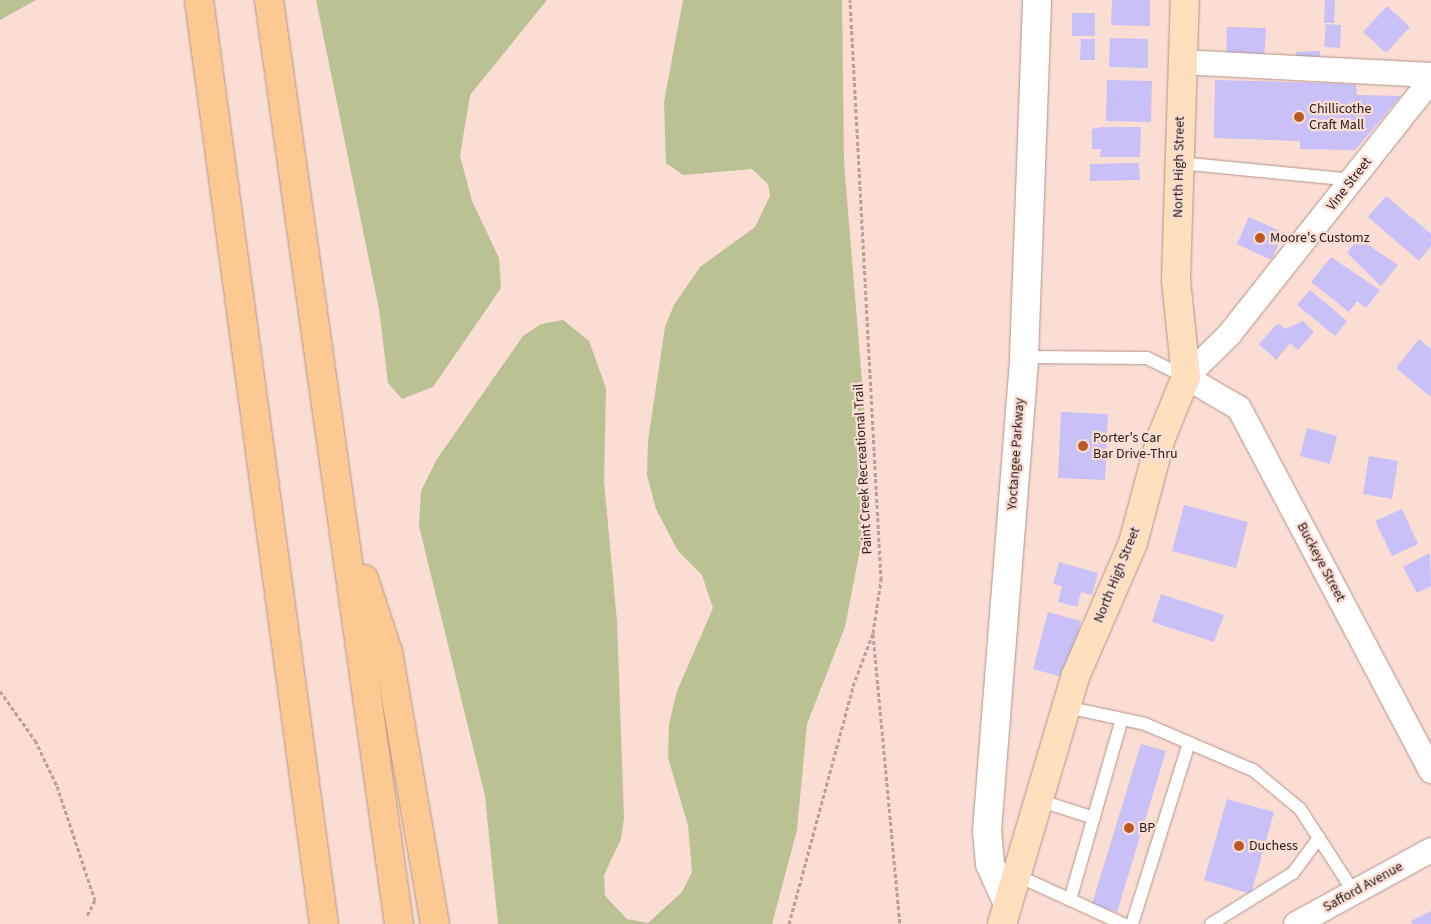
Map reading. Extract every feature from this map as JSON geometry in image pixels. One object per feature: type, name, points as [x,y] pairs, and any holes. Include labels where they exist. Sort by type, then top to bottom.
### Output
[{"type":"highway","points":[[199,0],[262,443],[273,566],[324,924]]},
{"type":"highway","points":[[268,0],[336,456],[366,691],[399,924]]},
{"type":"highway","points":[[343,517],[388,652],[435,924]]},
{"type":"main road","name":"North High Street","points":[[1009,917],[1016,875],[1066,707],[1133,543],[1161,438],[1186,377],[1176,280],[1181,62],[1185,0]]},
{"type":"street","name":"Yoctangee Parkway","points":[[1009,917],[990,864],[987,831],[1024,357],[1037,0]]},
{"type":"street","points":[[1181,62],[1431,75]]},
{"type":"street","name":"Vine Street","points":[[1186,377],[1230,334],[1431,80]]},
{"type":"street","name":"Buckeye Street","points":[[1186,377],[1239,408],[1431,771]]},
{"type":"street","name":"Safford Avenue","points":[[1296,924],[1431,850]]},
{"type":"lane","points":[[1180,163],[1352,180]]},
{"type":"lane","points":[[1024,357],[1147,358],[1186,377]]},
{"type":"lane","points":[[1066,707],[1122,719],[1189,743],[1253,770],[1300,809],[1354,892]]},
{"type":"lane","points":[[1070,900],[1122,719]]},
{"type":"lane","points":[[1132,924],[1189,743]]},
{"type":"lane","points":[[1038,800],[1094,818]]},
{"type":"lane","points":[[1212,924],[1293,872],[1319,838]]},
{"type":"lane","points":[[990,864],[1123,924]]},
{"type":"path","name":"Paint Creek Recreational Trail","points":[[789,924],[853,686],[873,633],[881,580],[850,0]]},
{"type":"path","points":[[873,633],[900,924]]},
{"type":"path","points":[[0,691],[35,740],[57,786],[95,900],[87,916]]},
{"type":"green space","points":[[0,0],[36,0],[0,20]]},
{"type":"green space","points":[[316,0],[547,0],[470,95],[460,156],[472,201],[499,258],[501,288],[433,387],[402,399],[388,383],[379,309]]},
{"type":"green space","points":[[683,0],[842,0],[844,162],[864,406],[863,534],[845,627],[807,724],[797,830],[772,924],[498,924],[485,796],[419,526],[421,491],[437,459],[523,336],[541,324],[563,320],[589,341],[606,388],[604,482],[617,621],[624,818],[621,839],[604,875],[605,896],[627,919],[648,923],[682,892],[692,872],[688,825],[668,758],[669,724],[677,691],[713,608],[702,575],[678,551],[656,509],[647,475],[648,441],[665,327],[674,305],[700,267],[755,227],[770,196],[768,184],[752,169],[683,175],[666,163],[664,102]]},
{"type":"building","points":[[1112,0],[1150,0],[1150,26],[1111,25]]},
{"type":"building","points":[[1325,0],[1335,0],[1334,23],[1324,23]]},
{"type":"building","points":[[1387,6],[1410,27],[1386,53],[1363,32]]},
{"type":"building","points":[[1072,13],[1095,13],[1095,36],[1072,36]]},
{"type":"building","points":[[1326,24],[1341,25],[1340,48],[1324,47]]},
{"type":"building","points":[[1227,27],[1266,28],[1264,60],[1226,59]]},
{"type":"building","points":[[1110,38],[1148,39],[1148,68],[1109,67]]},
{"type":"building","points":[[1081,39],[1095,39],[1095,60],[1080,60]]},
{"type":"building","points":[[1320,51],[1320,65],[1296,65],[1296,52]]},
{"type":"building","points":[[1107,80],[1152,81],[1151,122],[1106,121]]},
{"type":"building","name":"Chillicothe Craft Mall","points":[[1215,80],[1356,84],[1357,95],[1401,96],[1355,150],[1300,149],[1300,141],[1214,138]]},
{"type":"building","points":[[1102,127],[1141,127],[1140,157],[1100,157],[1101,149],[1092,149],[1092,129]]},
{"type":"building","points":[[1139,163],[1140,180],[1090,181],[1090,164]]},
{"type":"building","points":[[1386,196],[1431,234],[1431,246],[1419,261],[1368,217]]},
{"type":"building","name":"Moore's Customz","points":[[1249,217],[1284,233],[1271,260],[1237,244]]},
{"type":"building","points":[[1358,238],[1398,265],[1381,286],[1347,253]]},
{"type":"building","points":[[1331,257],[1380,290],[1366,308],[1357,301],[1349,312],[1311,282]]},
{"type":"building","points":[[1310,290],[1347,321],[1335,336],[1297,305]]},
{"type":"building","points":[[1303,321],[1314,332],[1298,350],[1290,343],[1276,360],[1259,344],[1278,323],[1285,329]]},
{"type":"building","points":[[1419,339],[1431,349],[1431,397],[1396,368]]},
{"type":"building","name":"Porter's Car Bar Drive-Thru","points":[[1061,412],[1108,414],[1105,480],[1058,478]]},
{"type":"building","points":[[1307,428],[1337,436],[1330,464],[1300,456]]},
{"type":"building","points":[[1369,456],[1398,461],[1392,499],[1363,494]]},
{"type":"building","points":[[1184,505],[1248,522],[1236,568],[1172,551]]},
{"type":"building","points":[[1402,509],[1418,544],[1392,556],[1375,521]]},
{"type":"building","points":[[1430,553],[1431,586],[1417,593],[1403,567]]},
{"type":"building","points":[[1059,562],[1098,573],[1092,595],[1081,592],[1077,607],[1058,602],[1062,586],[1053,584]]},
{"type":"building","points":[[1161,594],[1224,615],[1214,642],[1152,622]]},
{"type":"building","points":[[1048,612],[1081,621],[1066,678],[1033,669]]},
{"type":"building","name":"BP","points":[[1141,744],[1166,751],[1117,912],[1092,904]]},
{"type":"building","name":"Duchess","points":[[1227,799],[1274,812],[1251,894],[1204,880]]},
{"type":"building","points":[[1431,911],[1431,924],[1413,924],[1411,921]]},
{"type":"place","name":"Chillicothe Craft Mall","points":[[1299,117]]},
{"type":"place","name":"Moore's Customz","points":[[1260,238]]},
{"type":"place","name":"Porter's Car Bar Drive-Thru","points":[[1083,446]]},
{"type":"place","name":"BP","points":[[1129,828]]},
{"type":"place","name":"Duchess","points":[[1239,846]]}]
